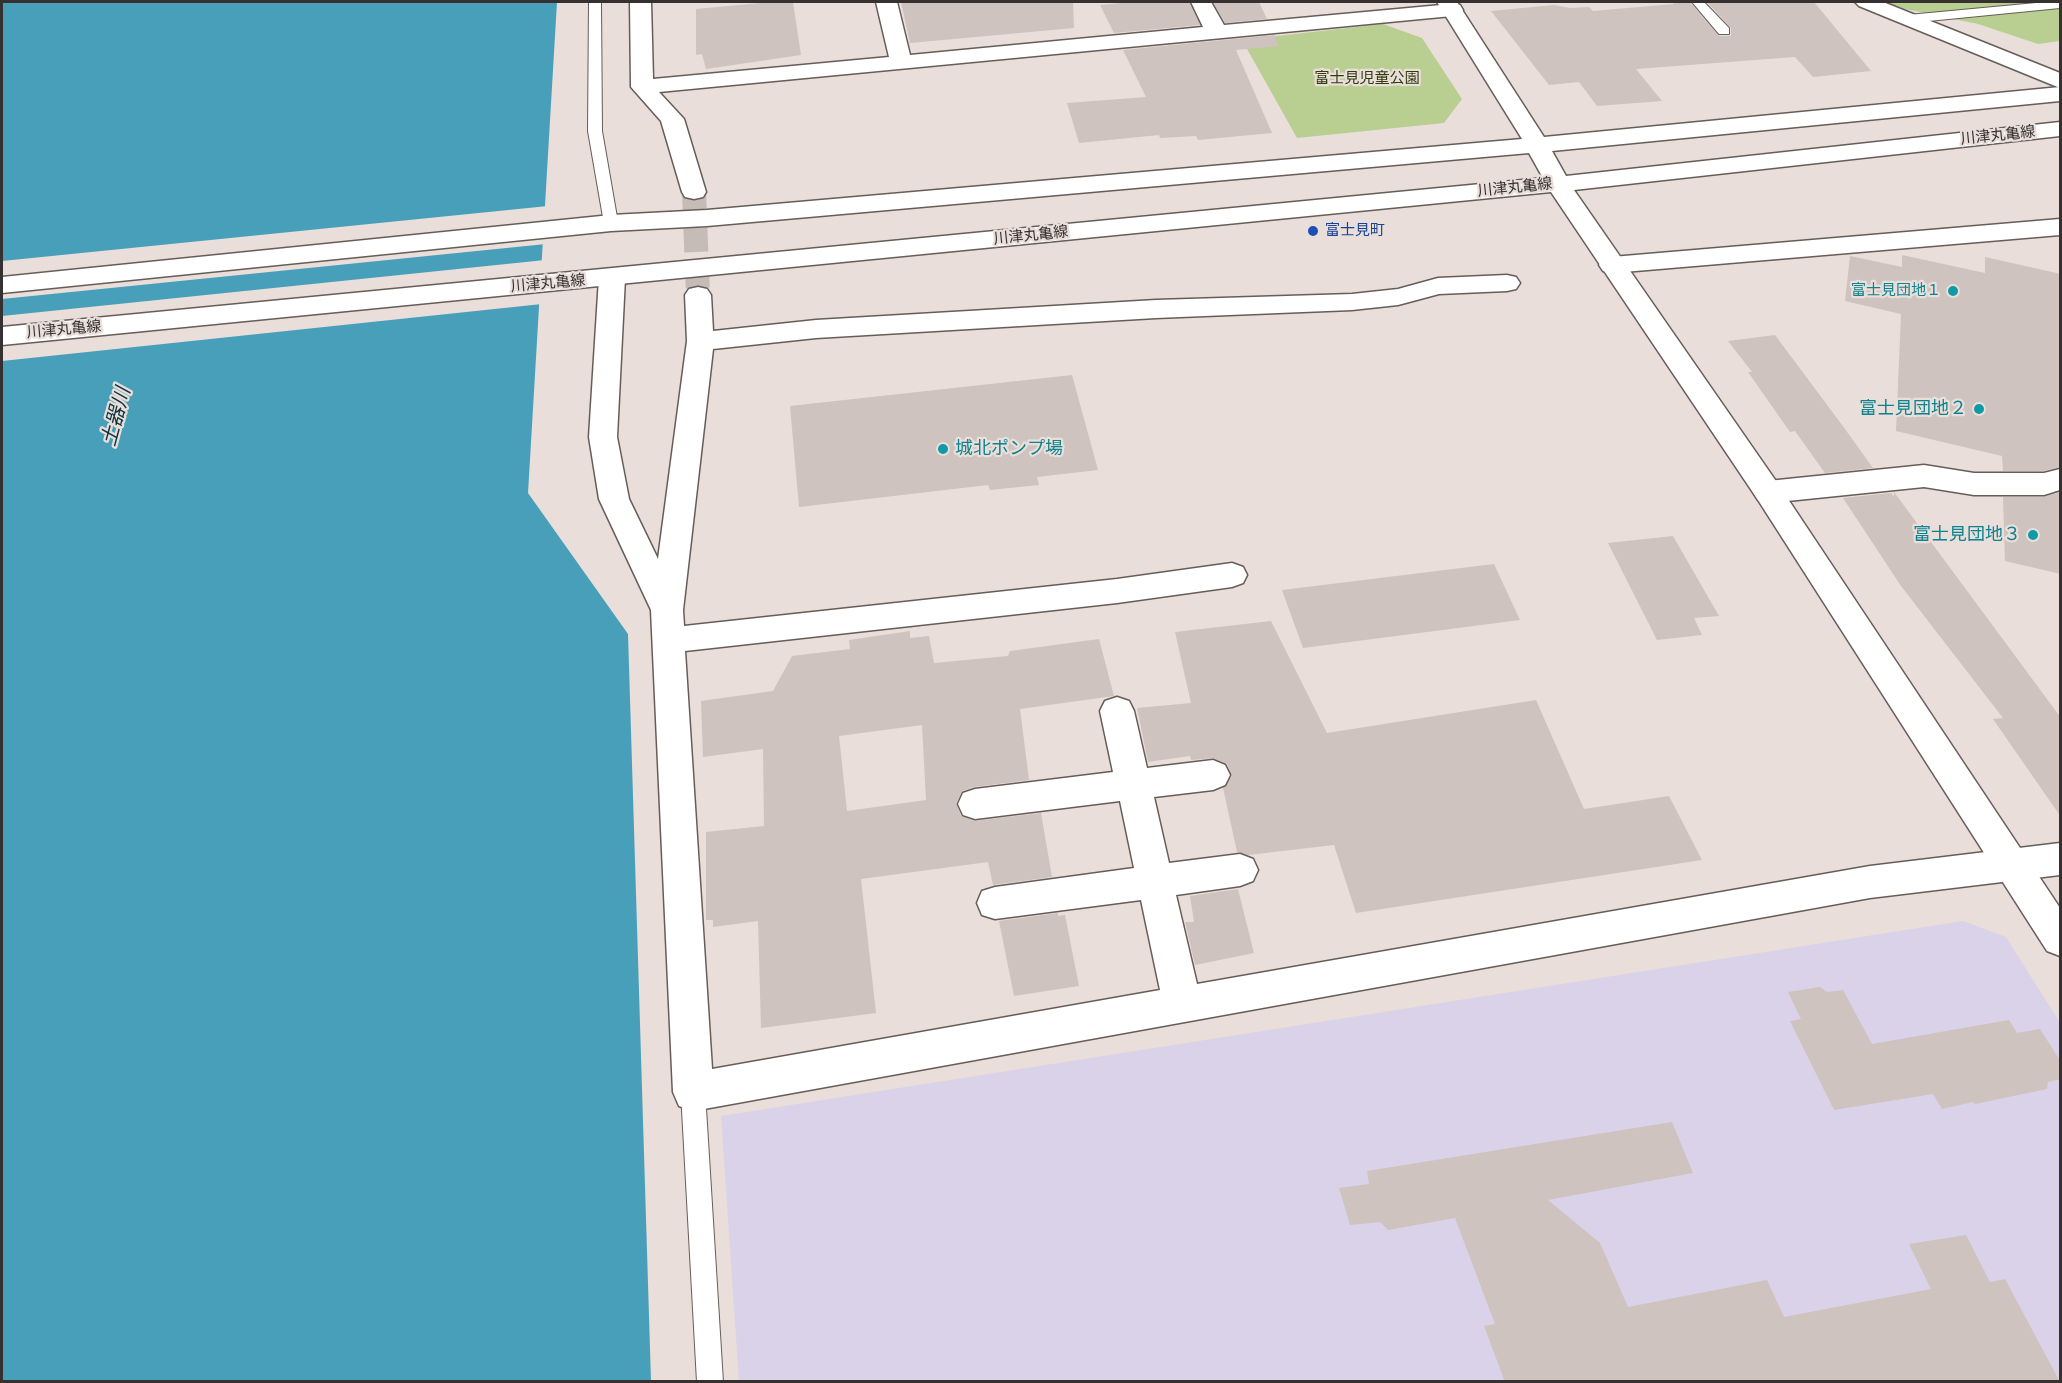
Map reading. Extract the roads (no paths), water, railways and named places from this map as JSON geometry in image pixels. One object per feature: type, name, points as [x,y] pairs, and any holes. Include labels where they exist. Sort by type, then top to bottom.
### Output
[{"type":"street","points":[[640,2],[642,87],[672,119],[694,192]]},
{"type":"street","points":[[886,2],[901,62]]},
{"type":"street","points":[[1201,2],[1215,31]]},
{"type":"street","points":[[1866,2],[2061,81]]},
{"type":"street","points":[[642,87],[1449,6],[1538,145],[1558,184],[1768,492],[2061,939]]},
{"type":"street","name":"川津丸亀線","points":[[2,285],[611,224],[707,218],[1538,145],[2061,94]]},
{"type":"street","name":"川津丸亀線","points":[[2,336],[1558,184],[2061,129]]},
{"type":"street","points":[[1612,265],[2061,227]]},
{"type":"street","points":[[612,278],[603,436],[614,499],[668,625]]},
{"type":"street","points":[[700,341],[851,327],[1156,309],[1352,302],[1398,297],[1438,286],[1507,283]]},
{"type":"street","points":[[698,295],[700,341],[668,625],[693,1092],[1858,884],[2061,859]]},
{"type":"street","points":[[1768,492],[1924,476],[1974,484],[2044,484],[2061,480]]},
{"type":"street","points":[[668,625],[1117,591],[1232,574]]},
{"type":"street","points":[[1117,711],[1182,1004]]},
{"type":"street","points":[[975,804],[1213,775]]},
{"type":"street","points":[[996,903],[1240,870]]},
{"type":"lane","points":[[595,2],[595,131],[611,224]]},
{"type":"lane","points":[[1698,2],[1724,31]]},
{"type":"lane","points":[[1908,19],[2061,4]]},
{"type":"lane","points":[[693,1092],[710,1382]]},
{"type":"water","name":"土器川","points":[[2,2],[557,2],[528,493],[628,634],[651,1381],[2,1382]]},
{"type":"tunnel","points":[[694,192],[698,295]]},
{"type":"place","name":"富士見町","points":[[1313,231]]},
{"type":"place","name":"富士見団地１","points":[[1953,291]]},
{"type":"place","name":"富士見団地２","points":[[1979,409]]},
{"type":"place","name":"城北ポンプ場","points":[[943,449]]},
{"type":"place","name":"富士見団地３","points":[[2033,535]]},
{"type":"park label","name":"富士見児童公園","points":[[1367,79]]}]
